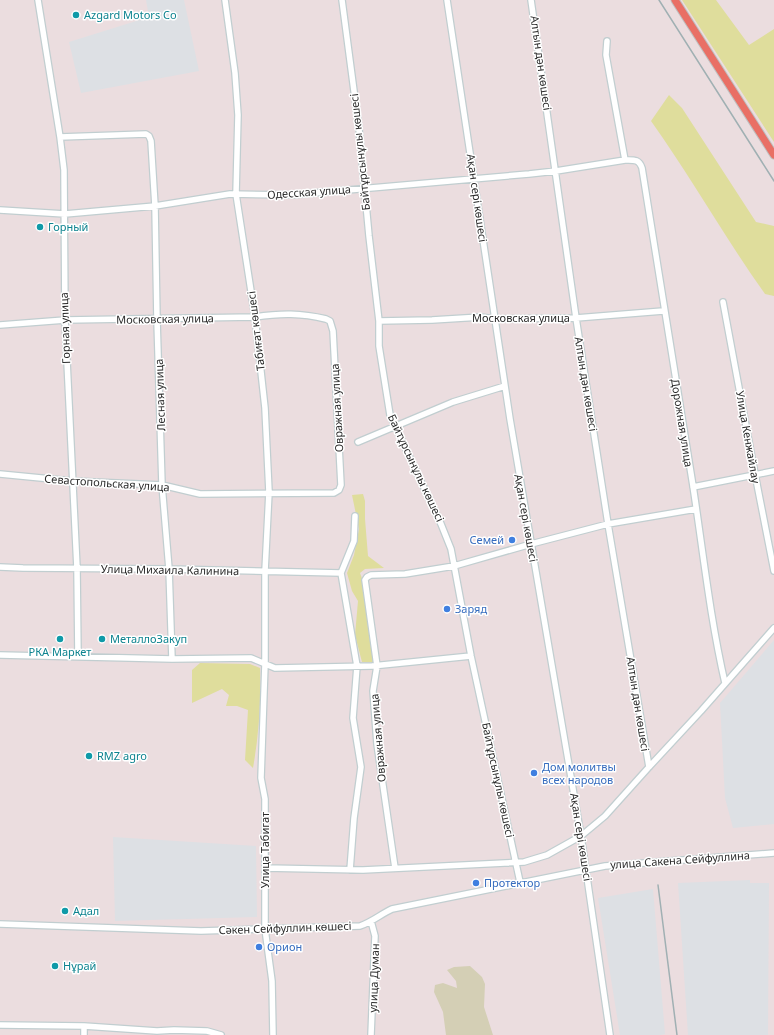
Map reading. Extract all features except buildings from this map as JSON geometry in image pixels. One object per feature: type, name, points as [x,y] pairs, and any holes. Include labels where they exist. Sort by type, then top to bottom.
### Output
[{"type":"main road","points":[[675,0],[774,155]]},
{"type":"street","name":"Горная улица","points":[[38,0],[64,170],[65,320],[77,568],[78,657]]},
{"type":"street","name":"Табиғат көшесі","points":[[225,0],[234,66],[238,115],[236,194],[255,317],[265,408],[269,492],[265,571],[266,664]]},
{"type":"street","name":"Байтұрсынұлы көшесі","points":[[342,0],[359,129],[379,321],[379,346],[390,415],[441,524],[451,549],[457,586],[520,882]]},
{"type":"street","name":"Ақан сері көшесі","points":[[448,0],[505,386],[581,836],[610,1035]]},
{"type":"street","name":"Алтын дән көшесі","points":[[531,0],[576,318],[608,524],[649,767]]},
{"type":"street","points":[[607,41],[606,55],[625,160]]},
{"type":"street","name":"Лесная улица","points":[[60,137],[146,134],[149,136],[151,141],[155,206],[162,485],[169,569],[172,659]]},
{"type":"street","name":"Одесская улица","points":[[0,210],[64,214],[155,206],[236,194],[291,195],[556,171],[625,160],[636,160],[640,163]]},
{"type":"street","name":"Дорожная улица","points":[[640,163],[707,581],[725,683]]},
{"type":"street","name":"Улица Кенжайлау","points":[[723,302],[774,571]]},
{"type":"street","name":"Московская улица","points":[[379,321],[481,317],[495,319],[576,318],[663,311]]},
{"type":"street","name":"Московская улица","points":[[0,325],[65,320],[157,320],[255,317],[280,314],[298,314],[330,321]]},
{"type":"street","name":"Овражная улица","points":[[330,321],[334,331],[341,485],[339,490],[334,493]]},
{"type":"street","points":[[358,442],[453,402],[505,386]]},
{"type":"street","points":[[693,487],[774,471]]},
{"type":"street","name":"Севастопольская улица","points":[[0,474],[72,481],[162,485],[200,494],[269,492],[334,493]]},
{"type":"street","points":[[454,566],[608,524],[696,509]]},
{"type":"street","points":[[341,573],[354,541],[355,516]]},
{"type":"street","name":"Овражная улица","points":[[395,868],[377,744],[373,691],[377,666],[365,580],[371,574],[405,574],[454,566]]},
{"type":"street","name":"Улица Михаила Калинина","points":[[0,567],[341,573]]},
{"type":"street","name":"Овражная улица","points":[[341,573],[358,666],[353,718],[361,767],[354,818],[350,870]]},
{"type":"street","points":[[265,868],[350,870],[524,862],[547,856],[581,836],[605,816],[774,628]]},
{"type":"street","points":[[0,655],[172,659],[251,658],[275,668],[377,666],[472,656]]},
{"type":"street","name":"Улица Табигат","points":[[266,664],[261,778],[265,799],[265,929],[272,981],[273,1035]]},
{"type":"street","name":"улица Сакена Сейфуллина","points":[[586,869],[605,866],[774,853]]},
{"type":"street","name":"Сәкен Сейфуллин көшесі","points":[[0,924],[200,931],[360,926],[392,909],[586,869]]},
{"type":"street","name":"улица Думан","points":[[371,921],[375,936],[371,1035]]},
{"type":"street","points":[[0,1025],[84,1026],[174,1032],[206,1031],[221,1035]]},
{"type":"street","points":[[84,1026],[84,1035]]},
{"type":"shaded area","points":[[146,0],[184,0],[199,71],[81,93],[69,42],[149,17]]},
{"type":"shaded area","points":[[682,0],[716,0],[749,45],[774,29],[774,142]]},
{"type":"shaded area","points":[[669,95],[682,108],[756,222],[774,226],[774,296],[765,294],[651,121]]},
{"type":"shaded area","points":[[363,494],[365,501],[368,556],[384,568],[365,569],[360,573],[364,584],[373,662],[362,662],[355,635],[358,601],[352,591],[347,573],[354,555],[359,529],[352,495]]},
{"type":"shaded area","points":[[774,640],[774,824],[733,828],[725,798],[720,703]]},
{"type":"shaded area","points":[[200,663],[250,664],[260,668],[259,718],[253,768],[245,760],[248,710],[237,706],[226,706],[229,695],[222,689],[192,703],[192,670]]},
{"type":"shaded area","points":[[113,837],[256,846],[257,917],[115,921]]},
{"type":"shaded area","points":[[750,880],[750,883],[769,883],[768,1035],[688,1035],[678,883]]},
{"type":"shaded area","points":[[653,889],[665,1034],[620,1035],[598,898]]},
{"type":"shaded area","points":[[470,966],[482,977],[485,984],[484,1007],[493,1035],[446,1035],[443,1012],[434,992],[435,985],[443,983],[457,988],[456,981],[447,970],[454,967]]},
{"type":"railway","points":[[659,0],[774,181]]},
{"type":"railway","points":[[658,885],[677,1035]]},
{"type":"place","name":"Azgard Motors Co","points":[[76,15]]},
{"type":"place","name":"Горный","points":[[40,227]]},
{"type":"place","name":"Семей","points":[[512,540]]},
{"type":"place","name":"Заряд","points":[[447,609]]},
{"type":"place","name":"РКА Маркет","points":[[60,639]]},
{"type":"place","name":"МеталлоЗакуп","points":[[102,639]]},
{"type":"place","name":"RMZ agro","points":[[89,756]]},
{"type":"place","name":"Дом молитвы всех народов","points":[[534,773]]},
{"type":"place","name":"Протектор","points":[[476,883]]},
{"type":"place","name":"Адал","points":[[65,911]]},
{"type":"place","name":"Орион","points":[[259,947]]},
{"type":"place","name":"Нұрай","points":[[55,966]]}]
